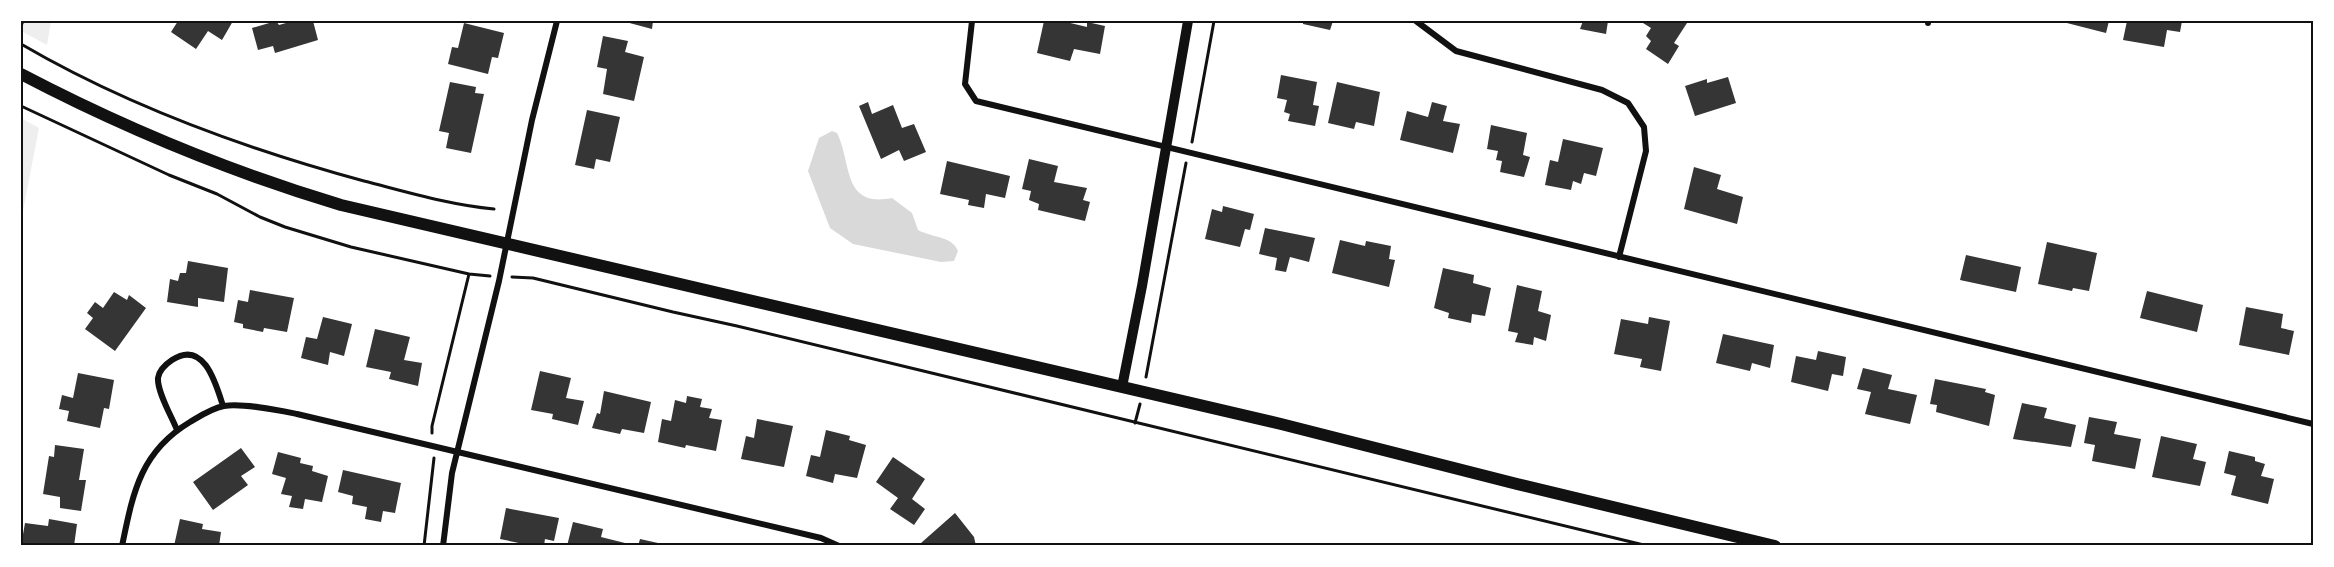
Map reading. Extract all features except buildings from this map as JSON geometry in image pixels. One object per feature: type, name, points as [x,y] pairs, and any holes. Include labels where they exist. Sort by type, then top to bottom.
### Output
[{"type":"main road","points":[[21,74],[130,128],[249,176],[341,205],[1290,426],[1775,546]]},
{"type":"street","points":[[443,546],[452,473],[459,451],[532,120],[557,21]]},
{"type":"street","points":[[972,21],[965,84],[976,101],[2313,424]]},
{"type":"street","points":[[1122,387],[1188,21]]},
{"type":"street","points":[[1416,21],[1456,51],[1602,90],[1628,103],[1644,128],[1646,151],[1619,257]]},
{"type":"street","points":[[177,430],[158,377],[164,365],[178,356],[191,356],[203,361],[213,376],[224,406]]},
{"type":"street","points":[[122,546],[132,500],[151,455],[177,430],[224,406],[269,408],[459,451],[821,538],[838,546]]},
{"type":"path","points":[[21,26],[23,21]]},
{"type":"path","points":[[1195,133],[1214,21]]},
{"type":"path","points":[[21,44],[104,87],[209,133],[305,165],[391,188],[434,199],[494,209]]},
{"type":"path","points":[[21,106],[169,176],[217,194],[260,217],[285,227],[351,247],[469,274],[432,426],[434,464],[424,529],[424,546]]},
{"type":"path","points":[[1151,359],[1185,169]]},
{"type":"path","points":[[533,278],[1648,546]]},
{"type":"shaded area","points":[[21,21],[51,21],[47,45],[21,31]]},
{"type":"shaded area","points":[[21,118],[39,128],[21,221]]},
{"type":"shaded area","points":[[832,131],[837,133],[851,180],[857,190],[864,196],[876,199],[892,198],[912,213],[918,230],[947,240],[955,246],[958,251],[954,261],[941,262],[853,244],[830,228],[808,171],[819,138]]}]
